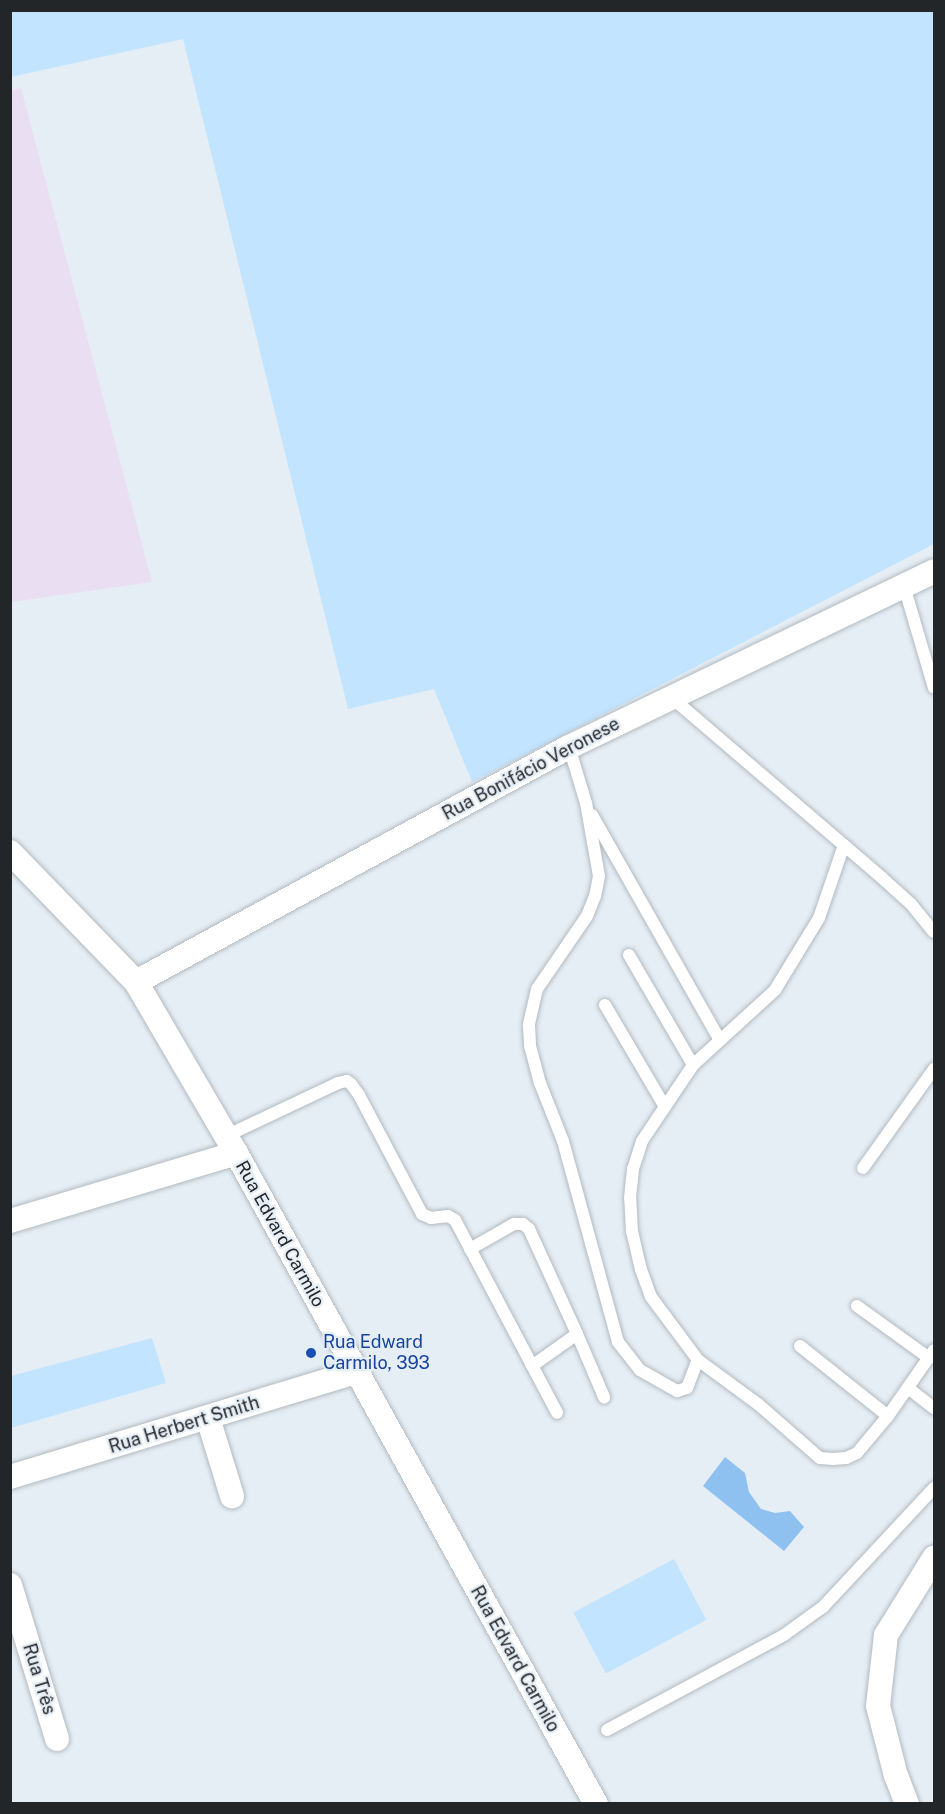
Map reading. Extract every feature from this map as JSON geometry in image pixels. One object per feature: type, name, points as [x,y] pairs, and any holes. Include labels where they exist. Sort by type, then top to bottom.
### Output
[{"type":"street","name":"Rua Bonifácio Veronese","points":[[136,982],[569,747],[934,571]]},
{"type":"street","name":"Rua Edvard Carmilo","points":[[10,852],[68,908],[136,982],[231,1144],[596,1803]]},
{"type":"street","points":[[10,1221],[231,1144]]},
{"type":"street","name":"Rua Herbert Smith","points":[[10,1477],[356,1372]]},
{"type":"street","points":[[208,1418],[232,1496]]},
{"type":"street","points":[[907,1803],[896,1776],[878,1706],[886,1635],[934,1558]]},
{"type":"street","name":"Rua Três","points":[[10,1585],[57,1739]]},
{"type":"lane","points":[[904,586],[934,688]]},
{"type":"lane","points":[[671,697],[911,904],[934,932]]},
{"type":"lane","points":[[569,747],[586,803],[599,876],[595,896],[587,915],[537,989],[529,1025],[530,1046],[540,1083],[563,1141],[618,1342],[640,1370],[677,1391],[687,1388],[698,1360]]},
{"type":"lane","points":[[586,803],[720,1041]]},
{"type":"lane","points":[[844,845],[819,918],[775,990],[693,1065],[642,1141],[633,1169],[630,1198],[632,1232],[651,1297],[698,1360],[758,1404],[820,1458],[846,1458],[857,1453],[888,1416],[932,1354],[857,1306]]},
{"type":"lane","points":[[630,955],[693,1065]]},
{"type":"lane","points":[[605,1005],[665,1107]]},
{"type":"lane","points":[[862,1168],[934,1070]]},
{"type":"lane","points":[[231,1144],[338,1083],[347,1082],[360,1095],[422,1214],[427,1218],[452,1217],[557,1413]]},
{"type":"lane","points":[[470,1249],[514,1224],[526,1226],[604,1397]]},
{"type":"lane","points":[[532,1366],[577,1334]]},
{"type":"lane","points":[[800,1346],[888,1416]]},
{"type":"lane","points":[[908,1388],[934,1408]]},
{"type":"lane","points":[[607,1730],[784,1635],[823,1607],[934,1488]]},
{"type":"shaded area","points":[[10,11],[934,11],[934,544],[472,782],[434,689],[348,709],[183,39],[11,77]]},
{"type":"shaded area","points":[[21,88],[152,582],[11,602],[10,91]]},
{"type":"shaded area","points":[[152,1338],[166,1383],[11,1428],[11,1376]]},
{"type":"shaded area","points":[[674,1559],[706,1620],[606,1673],[573,1613]]},
{"type":"water","points":[[725,1457],[745,1473],[749,1492],[761,1509],[775,1513],[790,1511],[804,1527],[784,1551],[703,1486]]},
{"type":"place","name":"Rua Edward Carmilo, 393","points":[[311,1353]]}]
